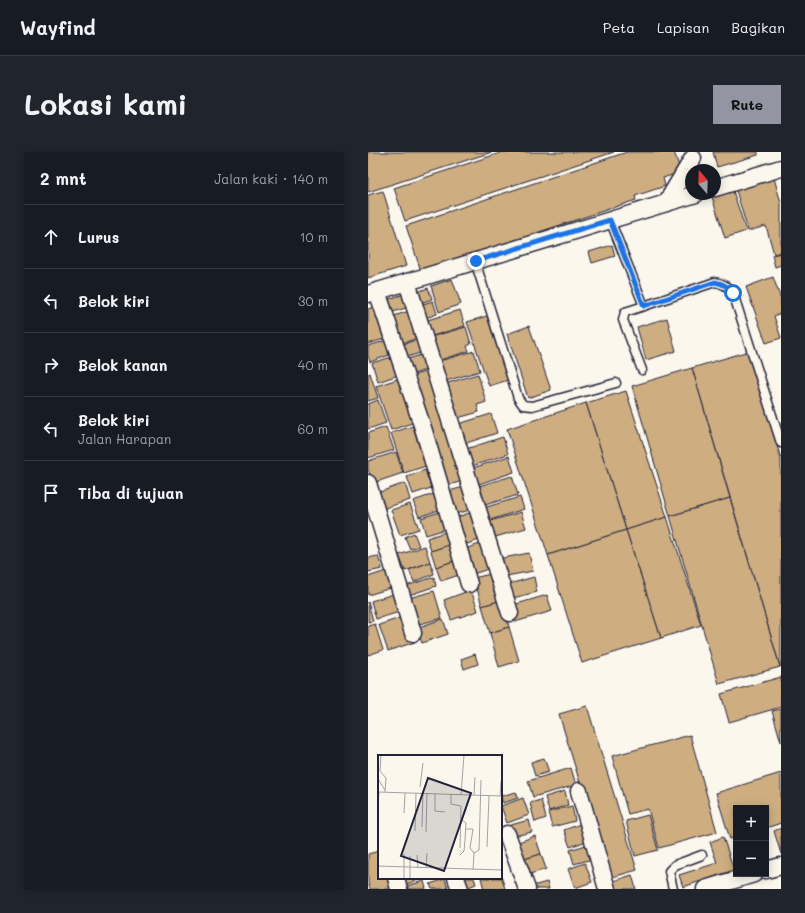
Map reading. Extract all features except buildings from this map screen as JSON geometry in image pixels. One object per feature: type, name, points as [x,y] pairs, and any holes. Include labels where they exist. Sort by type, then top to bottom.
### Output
[{"type":"street","points":[[666,203],[693,160]]},
{"type":"street","points":[[721,186],[781,168]]},
{"type":"street","points":[[469,584],[424,431],[373,293],[685,197]]},
{"type":"street","points":[[407,282],[510,613]]},
{"type":"street","points":[[368,482],[413,633]]},
{"type":"street","points":[[579,792],[607,889]]},
{"type":"street","points":[[507,834],[527,889]]},
{"type":"street","points":[[769,869],[781,866]]},
{"type":"street","points":[[705,889],[744,877]]},
{"type":"street","points":[[396,879],[399,889]]},
{"type":"street","points":[[456,879],[460,889]]},
{"type":"lane","points":[[610,220],[644,306]]},
{"type":"lane","points":[[476,261],[518,398],[523,405],[532,406],[616,383]]},
{"type":"lane","points":[[642,370],[623,320],[625,312],[715,282],[723,284],[733,293],[781,443]]},
{"type":"lane","points":[[673,889],[669,871],[672,867],[702,855]]},
{"type":"route","points":[[476,261],[610,220],[644,306],[715,282],[728,287],[733,293]]}]
